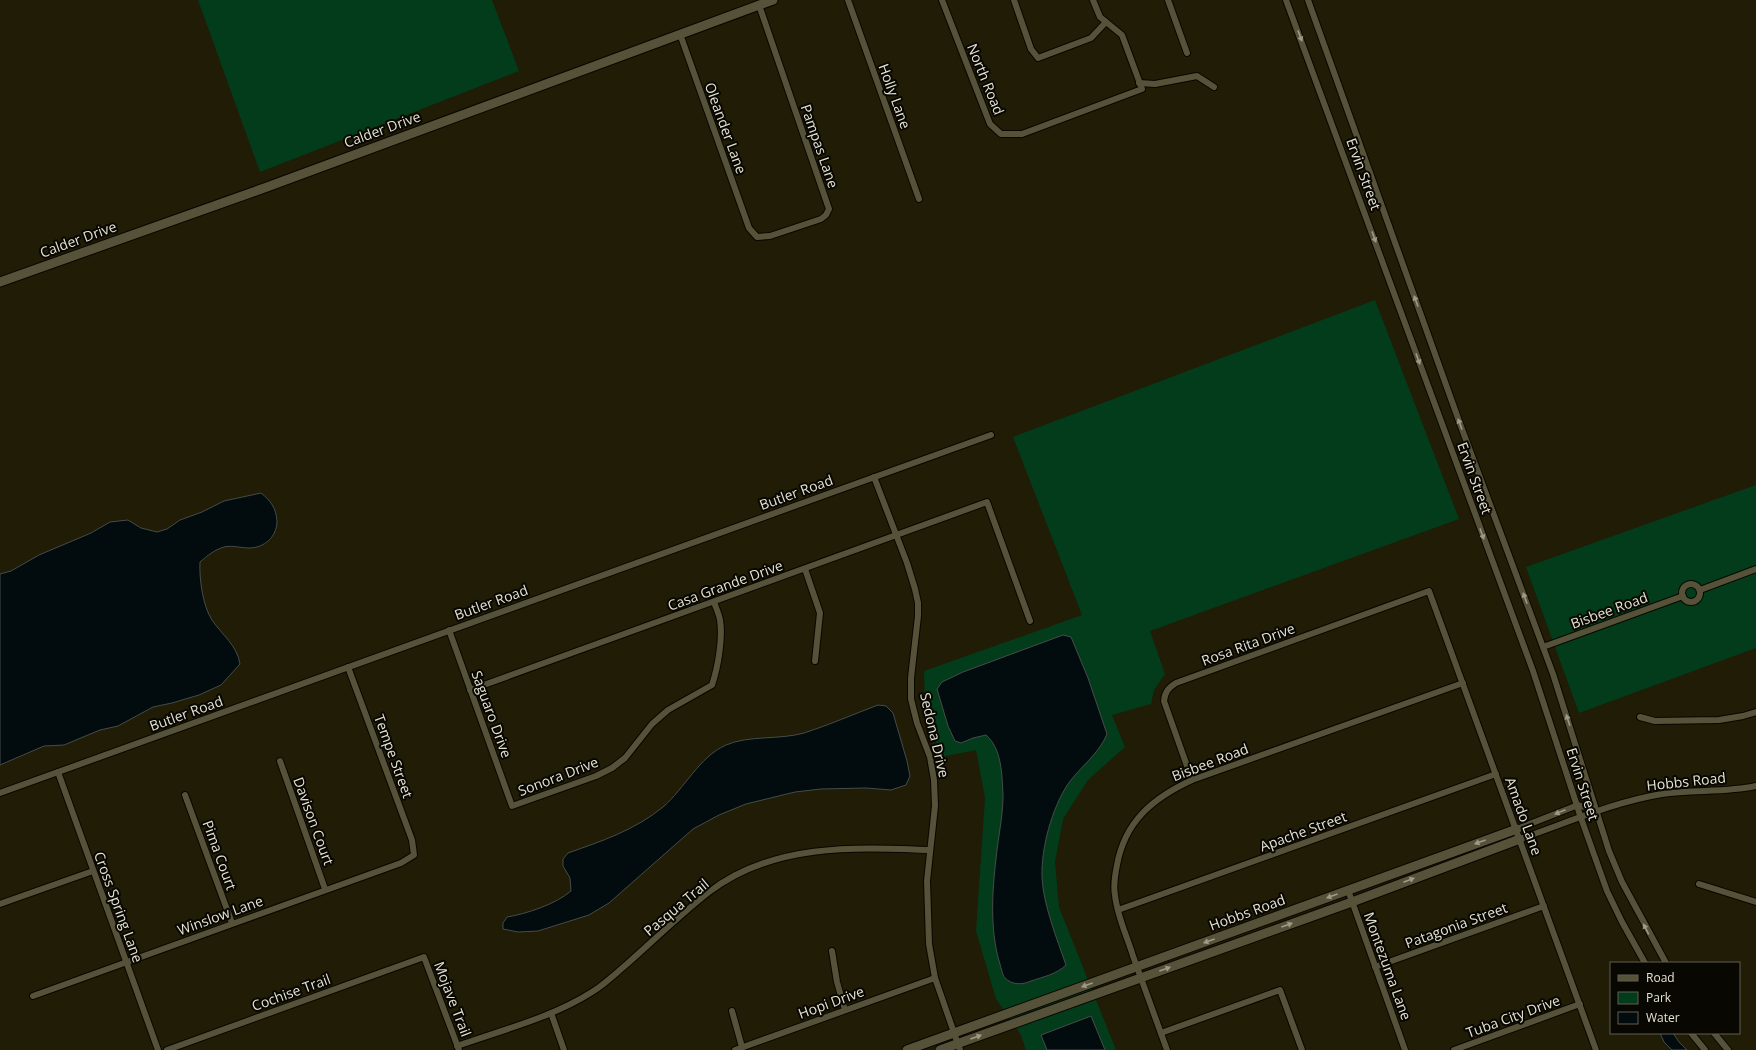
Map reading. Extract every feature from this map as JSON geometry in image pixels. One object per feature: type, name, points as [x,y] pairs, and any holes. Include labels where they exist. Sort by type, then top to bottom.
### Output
[{"type":"street","name":"Calder Drive","points":[[0,282],[267,187],[773,0]]},
{"type":"street","name":"Holly Lane","points":[[848,0],[919,199]]},
{"type":"street","name":"North Road","points":[[942,0],[990,124],[1001,134],[1022,134],[1055,122],[1142,89],[1139,83]]},
{"type":"street","points":[[1014,0],[1031,49],[1038,58],[1091,38],[1106,22]]},
{"type":"street","points":[[1093,0],[1100,17],[1122,35],[1139,83],[1155,84],[1197,76],[1214,87]]},
{"type":"street","points":[[1168,0],[1187,53]]},
{"type":"street","name":"Ervin Street","points":[[1286,0],[1533,671],[1581,818],[1607,891],[1643,962]]},
{"type":"street","name":"Ervin Street","points":[[1308,0],[1459,421],[1543,647],[1596,811],[1622,882],[1665,962]]},
{"type":"street","name":"Pampas Lane","points":[[750,230],[758,237],[770,236],[821,219],[830,209],[759,5]]},
{"type":"street","name":"Oleander Lane","points":[[680,34],[750,230]]},
{"type":"street","name":"Butler Road","points":[[0,793],[991,435]]},
{"type":"street","name":"Sedona Drive","points":[[874,477],[916,589],[918,616],[911,678],[911,699],[917,723],[930,757],[936,806],[927,881],[929,944],[935,978],[959,1047]]},
{"type":"street","name":"Casa Grande Drive","points":[[470,690],[987,502],[1030,621]]},
{"type":"street","points":[[805,569],[820,613],[815,661]]},
{"type":"street","points":[[1700,590],[1756,569]]},
{"type":"street","points":[[1688,584],[1694,584],[1700,590],[1700,596],[1693,602],[1687,601],[1683,596],[1682,590],[1688,584]]},
{"type":"street","name":"Amado Lane","points":[[1428,592],[1517,829],[1596,1050]]},
{"type":"street","name":"Rosa Rita Drive","points":[[1192,780],[1164,701],[1165,694],[1169,688],[1176,683],[1428,592]]},
{"type":"street","name":"Bisbee Road","points":[[1543,647],[1683,596]]},
{"type":"street","name":"Sonora Drive","points":[[512,806],[596,776],[612,768],[625,758],[652,724],[683,701],[712,685],[716,673],[721,631],[720,619],[714,602]]},
{"type":"street","name":"Saguaro Drive","points":[[449,630],[512,806]]},
{"type":"street","name":"Tempe Street","points":[[348,667],[412,840],[414,855]]},
{"type":"street","name":"Bisbee Road","points":[[1167,1050],[1118,910],[1114,884],[1119,853],[1125,837],[1148,807],[1170,790],[1192,780],[1463,682]]},
{"type":"street","points":[[1640,717],[1655,721],[1719,720],[1756,712]]},
{"type":"street","name":"Davison Court","points":[[280,761],[326,889]]},
{"type":"street","name":"Cross Spring Lane","points":[[58,772],[158,1050]]},
{"type":"street","name":"Apache Street","points":[[1118,910],[1496,774]]},
{"type":"street","name":"Hobbs Road","points":[[940,1050],[959,1047],[1141,978],[1581,818],[1596,811],[1662,794],[1737,790],[1756,786]]},
{"type":"street","name":"Pima Court","points":[[185,795],[232,923]]},
{"type":"street","points":[[1578,805],[1596,811]]},
{"type":"street","name":"Hobbs Road","points":[[907,1050],[1517,829],[1578,805]]},
{"type":"street","name":"Pasqua Trail","points":[[458,1048],[551,1013],[593,992],[710,892],[734,877],[768,862],[824,850],[854,848],[930,850]]},
{"type":"street","name":"Winslow Lane","points":[[33,996],[401,863],[414,855]]},
{"type":"street","points":[[0,904],[93,871]]},
{"type":"street","points":[[1699,884],[1756,902]]},
{"type":"street","name":"Montezuma Lane","points":[[1348,890],[1405,1050]]},
{"type":"street","name":"Patagonia Street","points":[[1375,967],[1544,906]]},
{"type":"street","points":[[832,951],[837,982],[845,1010]]},
{"type":"street","name":"Mojave Trail","points":[[424,956],[458,1048]]},
{"type":"street","name":"Cochise Trail","points":[[167,1050],[424,956]]},
{"type":"street","name":"Hopi Drive","points":[[735,1050],[935,978]]},
{"type":"street","points":[[1161,1033],[1280,990],[1302,1050]]},
{"type":"street","name":"Tuba City Drive","points":[[1454,1050],[1580,1004]]},
{"type":"street","points":[[732,1011],[735,1028],[742,1047]]},
{"type":"street","points":[[551,1013],[564,1050]]},
{"type":"street","points":[[1692,1034],[1704,1050]]},
{"type":"street","points":[[1715,1034],[1728,1050]]},
{"type":"green space","points":[[198,0],[492,0],[519,71],[260,172]]},
{"type":"green space","points":[[1375,300],[1459,519],[1150,631],[1165,674],[1154,690],[1151,704],[1112,715],[1125,747],[1088,780],[1063,819],[1055,862],[1059,907],[1116,1050],[1026,1050],[1020,1033],[996,999],[976,931],[985,798],[976,750],[941,757],[925,708],[924,671],[1082,615],[1013,437]]},
{"type":"green space","points":[[1756,485],[1756,648],[1579,713],[1526,567]]},
{"type":"water","points":[[261,493],[268,499],[275,512],[277,521],[275,532],[272,537],[260,546],[246,548],[230,546],[220,548],[200,562],[201,584],[206,608],[212,620],[236,651],[240,664],[221,685],[199,695],[153,707],[118,726],[100,730],[64,745],[44,746],[0,765],[0,574],[11,571],[39,555],[91,533],[110,522],[128,520],[141,528],[157,532],[167,529],[180,520],[202,512],[224,501]]},
{"type":"water","points":[[1063,635],[1071,637],[1088,678],[1107,734],[1099,748],[1068,784],[1062,794],[1052,816],[1043,854],[1042,877],[1045,898],[1066,965],[1050,975],[1017,984],[1011,982],[1003,975],[994,936],[994,885],[1003,803],[1001,771],[998,755],[995,747],[986,735],[961,743],[955,741],[948,726],[937,689],[942,682],[963,672]]},
{"type":"water","points":[[878,705],[886,706],[893,713],[910,776],[906,785],[891,790],[866,788],[821,789],[795,792],[746,804],[719,815],[693,829],[609,903],[589,915],[538,931],[518,932],[503,929],[503,923],[507,917],[523,914],[540,908],[565,896],[571,891],[570,878],[563,866],[563,859],[568,853],[618,834],[652,815],[671,799],[700,765],[716,750],[726,745],[745,740],[804,733]]},
{"type":"water","points":[[1091,1016],[1105,1050],[1047,1050],[1041,1035]]},
{"type":"water","points":[[1660,1034],[1674,1034],[1687,1050],[1672,1050],[1664,1042]]}]
